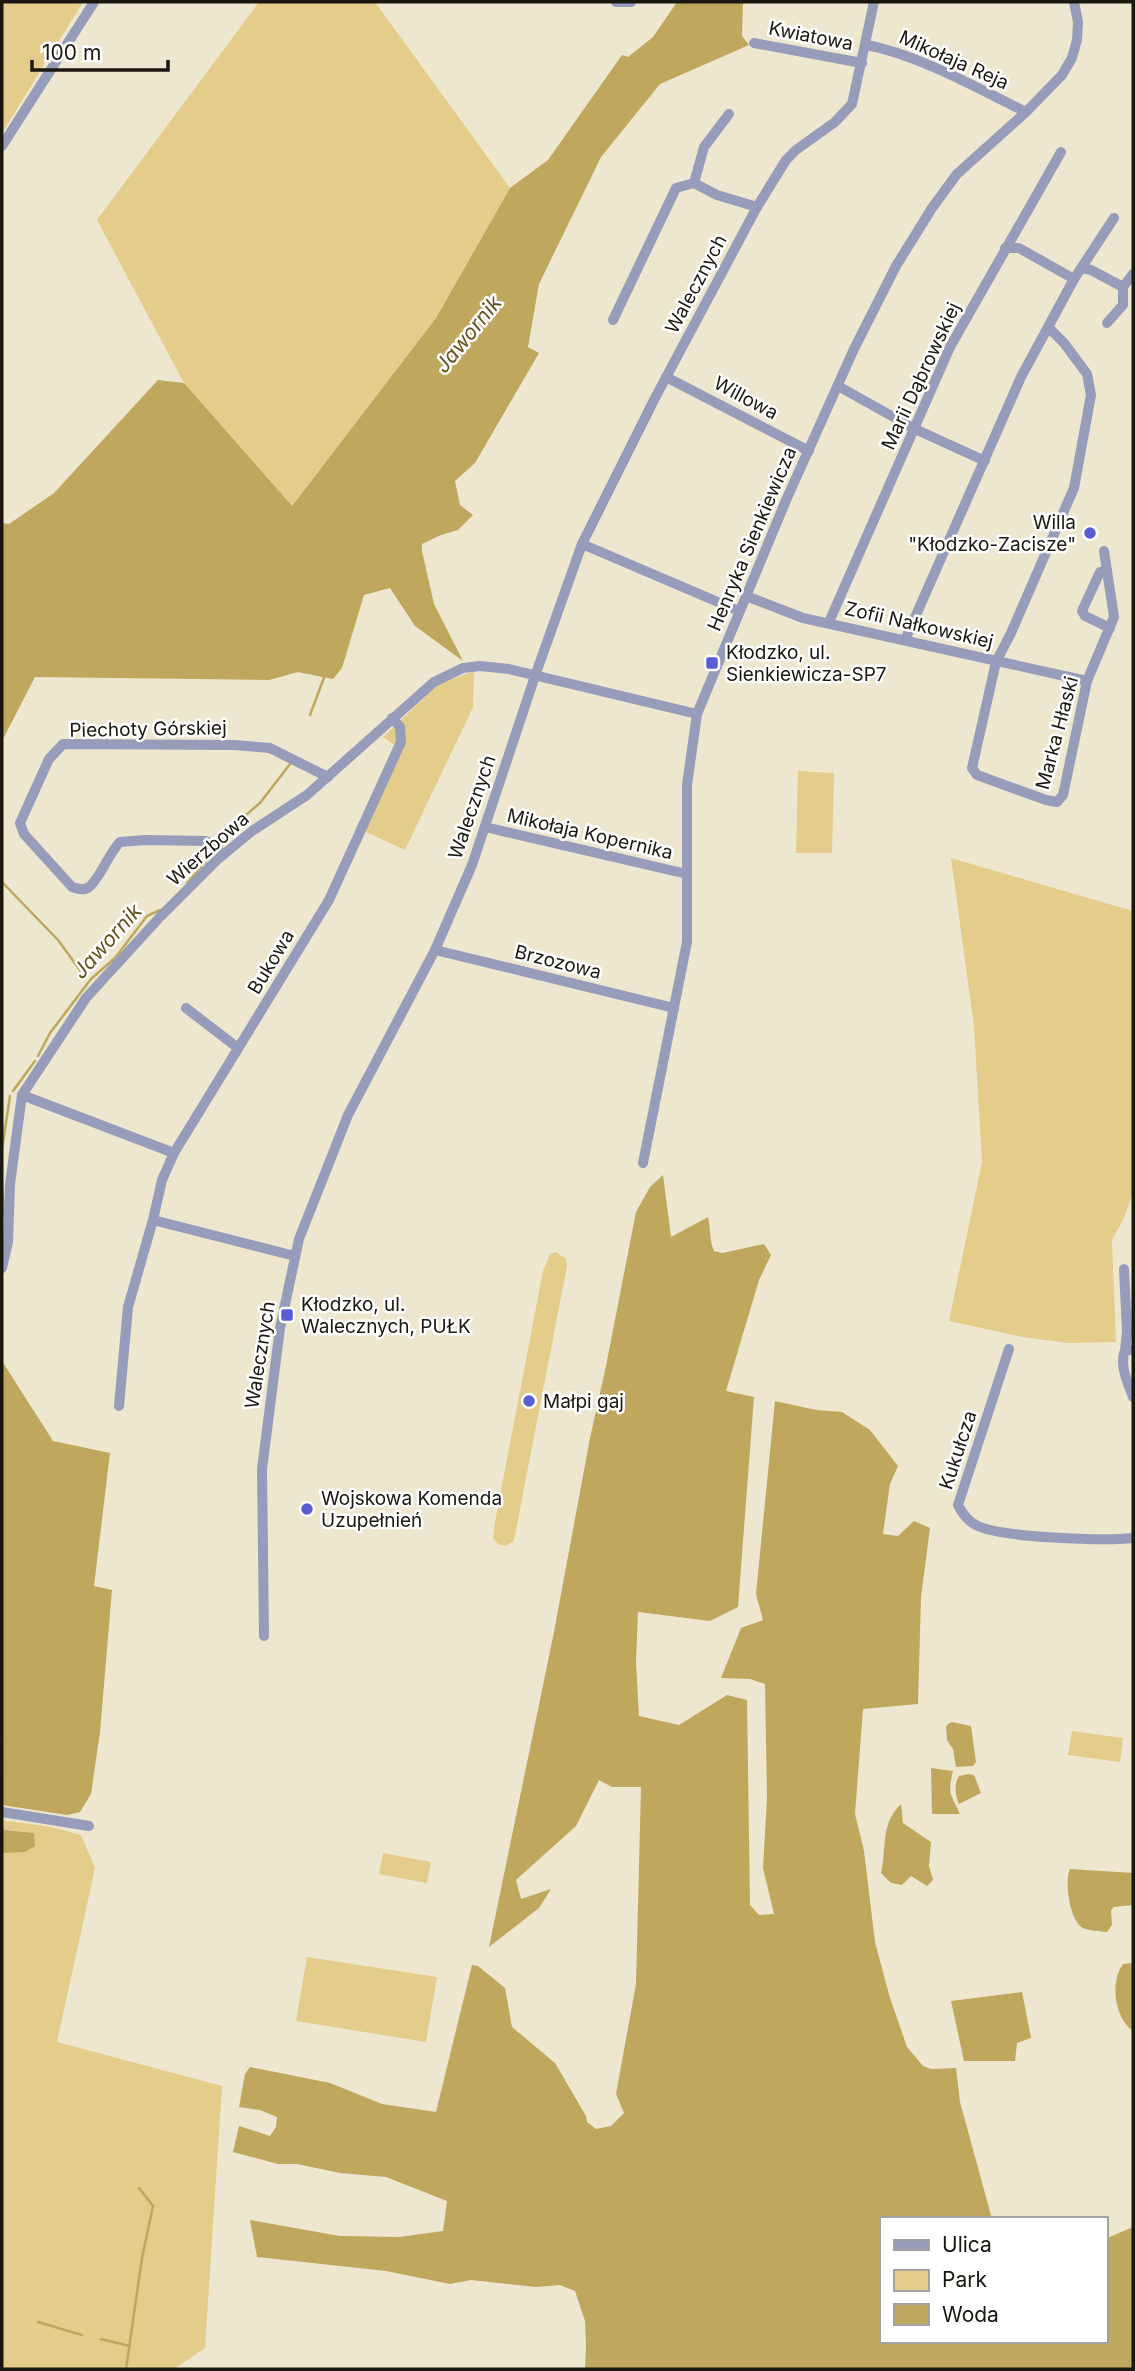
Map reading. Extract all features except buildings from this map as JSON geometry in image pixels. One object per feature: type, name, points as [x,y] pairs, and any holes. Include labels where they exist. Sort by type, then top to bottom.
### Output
[{"type":"street","points":[[2,146],[94,2]]},
{"type":"street","points":[[616,2],[631,2]]},
{"type":"street","name":"Walecznych","points":[[264,1636],[262,1469],[273,1371],[295,1256],[308,1215],[348,1115],[435,950],[472,865],[582,544],[666,377],[757,207],[790,155],[835,122],[854,100],[874,2]]},
{"type":"street","name":"Henryka Sienkiewicza","points":[[643,1163],[687,942],[687,785],[697,714],[809,451],[896,265],[939,197],[965,165],[1055,83],[1072,58],[1078,30],[1074,2]]},
{"type":"street","name":"Kwiatowa","points":[[754,43],[862,63]]},
{"type":"street","name":"Mikołaja Reja","points":[[867,45],[891,51],[963,81],[1026,112]]},
{"type":"street","points":[[694,183],[704,147],[729,114]]},
{"type":"street","name":"Marii Dąbrowskiej","points":[[829,622],[950,347],[1061,152]]},
{"type":"street","points":[[613,320],[676,188],[694,183],[717,195],[757,207]]},
{"type":"street","points":[[905,640],[1021,377],[1074,279],[1114,218]]},
{"type":"street","points":[[1005,248],[1019,248],[1074,279]]},
{"type":"street","points":[[1082,268],[1123,287]]},
{"type":"street","points":[[1107,323],[1123,305],[1123,287],[1133,274]]},
{"type":"street","points":[[996,662],[1074,488],[1091,395],[1087,374],[1049,328]]},
{"type":"street","name":"Willowa","points":[[666,377],[809,451]]},
{"type":"street","points":[[838,386],[915,429],[985,461]]},
{"type":"street","points":[[582,544],[739,611]]},
{"type":"street","name":"Marka Hłaski","points":[[996,662],[972,768],[977,775],[1057,802],[1063,794],[1087,681],[1114,617],[1104,551]]},
{"type":"street","points":[[1107,571],[1100,572],[1082,611],[1085,616],[1110,628]]},
{"type":"street","name":"Zofii Nałkowskiej","points":[[746,596],[803,618],[1087,681]]},
{"type":"street","name":"Wierzbowa","points":[[22,1095],[86,998],[160,917],[223,855],[252,831],[328,778],[391,718],[434,682],[463,668],[480,666],[509,669],[697,714]]},
{"type":"street","name":"Bukowa","points":[[119,1406],[128,1307],[162,1180],[174,1153],[329,900],[401,742],[400,727],[391,718]]},
{"type":"street","name":"Piechoty Górskiej","points":[[223,855],[206,841],[120,842],[112,850],[90,886],[82,890],[72,887],[24,834],[20,824],[49,759],[63,744],[234,745],[270,748],[328,778]]},
{"type":"street","name":"Mikołaja Kopernika","points":[[485,827],[687,874]]},
{"type":"street","name":"Brzozowa","points":[[435,950],[674,1008]]},
{"type":"street","points":[[186,1008],[238,1048]]},
{"type":"street","points":[[2,1268],[8,1242],[10,1184],[22,1095],[174,1153]]},
{"type":"street","points":[[153,1220],[295,1256]]},
{"type":"street","points":[[1124,1269],[1129,1350],[1122,1357],[1133,1397]]},
{"type":"street","name":"Kukułcza","points":[[1009,1349],[958,1505],[962,1513],[978,1526],[1021,1534],[1114,1540],[1133,1538]]},
{"type":"street","points":[[2,1812],[89,1826]]},
{"type":"green space","points":[[2,2],[83,2],[2,133]]},
{"type":"green space","points":[[259,2],[375,2],[510,188],[436,318],[291,507],[184,383],[97,220]]},
{"type":"green space","points":[[474,671],[473,707],[405,850],[357,828],[394,745],[383,737],[439,684]]},
{"type":"green space","points":[[798,771],[834,773],[832,853],[796,853]]},
{"type":"green space","points":[[951,858],[1133,911],[1133,1192],[1124,1218],[1112,1240],[1116,1342],[1068,1343],[1023,1337],[949,1321],[982,1162],[974,1026]]},
{"type":"green space","name":"Małpi gaj","points":[[556,1252],[566,1259],[567,1266],[515,1535],[513,1542],[505,1546],[498,1544],[493,1538],[495,1522],[543,1271],[550,1254]]},
{"type":"green space","points":[[1072,1731],[1123,1738],[1120,1762],[1068,1755]]},
{"type":"green space","points":[[2,1820],[52,1827],[81,1835],[95,1868],[57,2042],[222,2086],[205,2348],[174,2369],[2,2369]]},
{"type":"green space","points":[[383,1853],[431,1862],[427,1883],[379,1874]]},
{"type":"green space","points":[[307,1957],[437,1977],[426,2042],[296,2021]]},
{"type":"shaded area","points":[[677,2],[743,2],[742,36],[749,45],[660,84],[601,157],[539,284],[528,347],[539,353],[475,463],[455,481],[460,505],[473,515],[458,530],[422,544],[434,604],[463,661],[415,626],[390,588],[364,595],[342,668],[333,679],[298,672],[269,680],[35,677],[2,741],[2,523],[9,524],[54,493],[158,380],[184,383],[292,506],[436,318],[510,188],[548,160],[622,55],[628,57],[653,37]]},
{"type":"shaded area","points":[[663,1175],[671,1237],[708,1217],[714,1251],[722,1253],[764,1244],[771,1255],[759,1280],[726,1391],[754,1397],[738,1607],[710,1621],[638,1612],[636,1662],[639,1716],[679,1725],[727,1695],[747,1700],[750,1905],[759,1915],[774,1914],[763,1868],[767,1798],[765,1684],[750,1679],[721,1678],[741,1628],[763,1620],[756,1594],[775,1401],[816,1410],[842,1412],[870,1430],[898,1466],[890,1484],[883,1534],[898,1536],[914,1521],[930,1528],[921,1597],[918,1704],[863,1709],[855,1814],[864,1851],[875,1942],[890,1998],[907,2047],[923,2066],[931,2069],[956,2068],[960,2102],[991,2217],[880,2217],[880,2343],[1107,2343],[1107,2238],[1133,2227],[1133,2369],[585,2369],[585,2321],[575,2291],[560,2285],[536,2287],[471,2280],[450,2284],[386,2271],[257,2257],[250,2220],[340,2236],[399,2237],[443,2231],[447,2201],[386,2177],[340,2173],[297,2164],[278,2164],[233,2152],[239,2126],[270,2136],[276,2127],[277,2117],[260,2110],[239,2107],[245,2074],[250,2067],[330,2083],[382,2104],[436,2112],[472,1965],[478,1966],[505,1988],[512,2027],[555,2063],[587,2122],[596,2129],[611,2126],[624,2113],[616,2094],[636,1984],[641,1787],[612,1787],[599,1780],[576,1826],[516,1880],[521,1899],[551,1889],[539,1908],[489,1947],[636,1212],[650,1187]]},
{"type":"shaded area","points":[[2,1361],[53,1441],[110,1453],[94,1586],[112,1590],[100,1732],[91,1794],[80,1812],[67,1815],[2,1805]]},
{"type":"shaded area","points":[[931,1768],[953,1771],[951,1794],[960,1814],[932,1814]]},
{"type":"shaded area","points":[[901,1804],[903,1823],[931,1842],[929,1866],[933,1880],[927,1886],[911,1876],[902,1885],[891,1883],[881,1873],[887,1828]]},
{"type":"shaded area","points":[[1022,1992],[1031,2038],[1017,2043],[1015,2061],[964,2061],[951,2001]]},
{"type":"water","points":[[952,1722],[971,1726],[976,1762],[973,1766],[956,1767],[953,1749],[947,1740],[946,1727]]},
{"type":"water","points":[[974,1775],[981,1793],[959,1804],[956,1782],[959,1776]]},
{"type":"water","points":[[2,1830],[34,1833],[35,1846],[25,1852],[2,1853]]},
{"type":"water","points":[[1070,1869],[1133,1873],[1133,1905],[1114,1907],[1111,1910],[1112,1925],[1107,1932],[1083,1928],[1078,1924],[1068,1891]]},
{"type":"water","points":[[1133,1963],[1133,2031],[1118,2009],[1115,1989],[1123,1964]]},
{"type":"waterway","name":"Jawornik","points":[[310,715],[328,667],[326,646],[330,632],[325,623],[334,592],[340,582],[331,560],[334,550],[333,528],[320,508],[368,429],[404,425],[461,373],[497,321],[515,304],[514,249],[527,238],[548,227],[567,202],[578,160],[621,100],[666,55],[687,18],[691,2]]},
{"type":"waterway","name":"Jawornik","points":[[222,845],[231,828],[260,803],[290,764]]},
{"type":"waterway","name":"Jawornik","points":[[187,883],[211,856]]},
{"type":"waterway","points":[[2,882],[58,940],[85,977]]},
{"type":"waterway","name":"Jawornik","points":[[38,1056],[50,1033],[91,979],[115,958],[147,916],[160,910]]},
{"type":"waterway","name":"Jawornik","points":[[13,1091],[35,1061]]},
{"type":"waterway","name":"Jawornik","points":[[2,1149],[10,1096]]},
{"type":"waterway","name":"Jawornik","points":[[2,1182],[4,1216]]},
{"type":"waterway","name":"Jawornik","points":[[2,1740],[10,1747],[9,1765],[2,1787]]},
{"type":"waterway","points":[[126,2369],[142,2258],[153,2206],[139,2188]]},
{"type":"waterway","points":[[38,2322],[82,2335]]},
{"type":"waterway","points":[[101,2339],[130,2346]]},
{"type":"place","name":"Willa \"Kłodzko-Zacisze\"","points":[[1090,533]]},
{"type":"place","name":"Kłodzko, ul. Sienkiewicza-SP7","points":[[712,663]]},
{"type":"place","name":"Kłodzko, ul. Walecznych, PUŁK","points":[[287,1315]]},
{"type":"place","name":"Małpi gaj","points":[[529,1401]]},
{"type":"place","name":"Wojskowa Komenda Uzupełnień","points":[[307,1509]]}]
